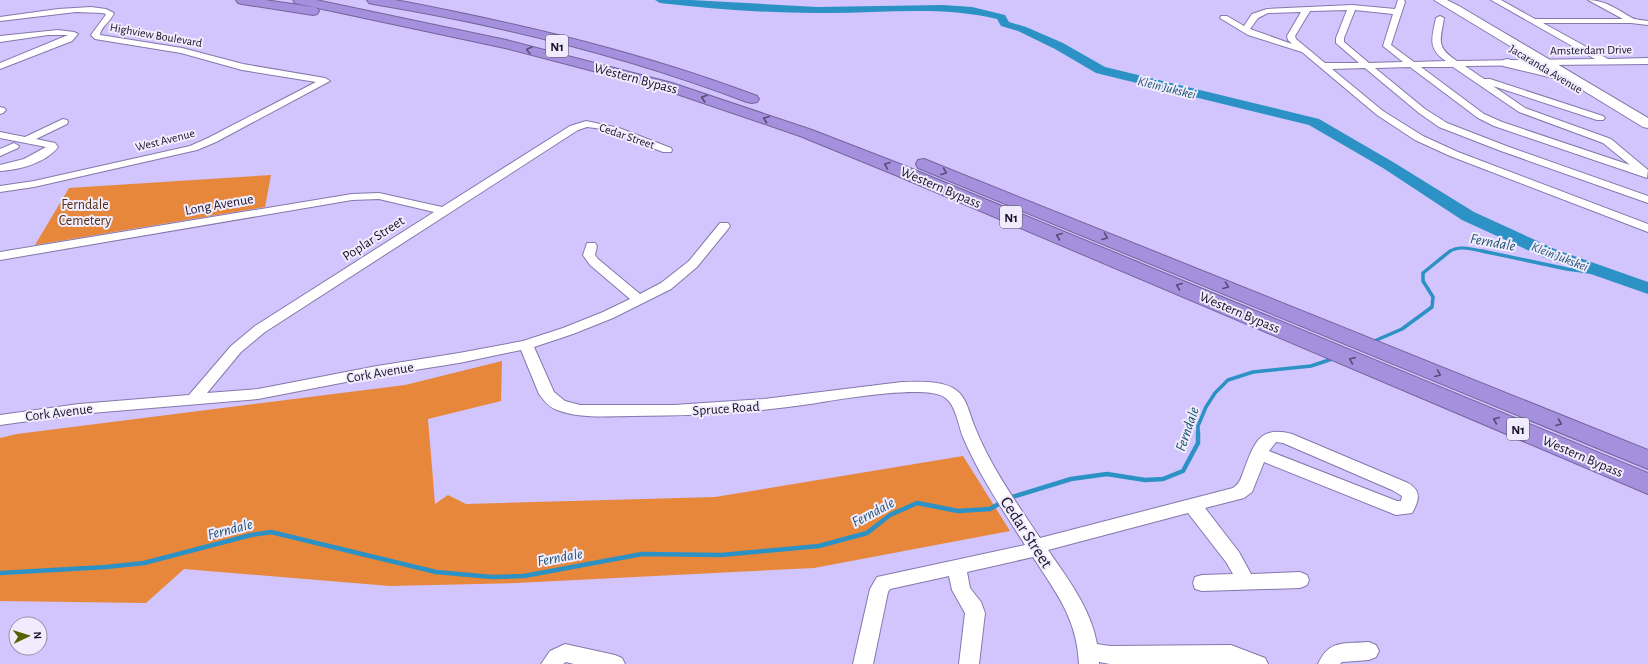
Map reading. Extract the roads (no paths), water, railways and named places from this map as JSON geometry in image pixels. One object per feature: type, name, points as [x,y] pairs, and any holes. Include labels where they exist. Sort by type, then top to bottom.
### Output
[{"type":"highway","points":[[242,0],[427,27]]},
{"type":"highway","name":"Western Bypass","points":[[299,0],[506,44],[648,81],[741,110],[806,133],[1288,322]]},
{"type":"highway","name":"Western Bypass","points":[[348,0],[529,39],[611,60],[762,104],[844,132]]},
{"type":"highway","points":[[373,0],[591,46],[708,82],[762,104]]},
{"type":"highway","name":"Western Bypass","points":[[882,147],[1395,367],[1648,484]]},
{"type":"highway","name":"Western Bypass","points":[[1395,367],[1648,460]]},
{"type":"street","points":[[1495,0],[1606,61]]},
{"type":"street","points":[[1592,0],[1623,15],[1631,21]]},
{"type":"street","points":[[1401,2],[1387,46],[1411,65],[1489,120],[1648,175]]},
{"type":"street","name":"Jacaranda Avenue","points":[[1443,2],[1513,50],[1540,63],[1553,74],[1613,109],[1648,132]]},
{"type":"street","name":"Jacaranda Avenue","points":[[1443,2],[1455,8],[1540,63],[1648,124]]},
{"type":"street","points":[[1245,30],[1257,14],[1267,11],[1352,7],[1397,12]]},
{"type":"street","points":[[1352,7],[1339,41],[1342,46],[1422,111],[1443,125],[1499,147],[1648,200]]},
{"type":"street","name":"Highview Boulevard","points":[[0,19],[81,9],[104,10],[110,14],[109,18],[96,32],[95,35],[98,37],[182,51],[242,66],[325,81]]},
{"type":"street","points":[[1306,9],[1291,36],[1292,40],[1380,114],[1419,138],[1454,154],[1648,228]]},
{"type":"street","points":[[1224,18],[1259,36],[1305,51]]},
{"type":"street","points":[[1440,18],[1436,49],[1442,55],[1522,110],[1607,141],[1648,175]]},
{"type":"street","points":[[1533,21],[1631,21],[1648,23]]},
{"type":"street","points":[[0,39],[52,32],[74,34],[68,38],[0,66]]},
{"type":"street","points":[[1509,63],[1516,57],[1513,50]]},
{"type":"street","name":"Amsterdam Drive","points":[[1323,66],[1648,61]]},
{"type":"street","points":[[1509,63],[1553,74]]},
{"type":"street","points":[[1477,78],[1506,86],[1600,118]]},
{"type":"street","name":"West Avenue","points":[[0,189],[34,184],[193,148],[212,140],[325,81]]},
{"type":"street","points":[[26,140],[63,122]]},
{"type":"street","name":"Cedar Street","points":[[586,124],[598,125],[667,150]]},
{"type":"street","name":"Poplar Street","points":[[194,399],[236,349],[260,329],[442,211],[574,128],[586,124]]},
{"type":"street","points":[[0,135],[51,145],[53,147],[51,150],[16,166],[0,168]]},
{"type":"street","points":[[0,153],[14,146]]},
{"type":"street","name":"Long Avenue","points":[[0,256],[352,197],[379,196],[442,211]]},
{"type":"street","name":"Cork Avenue","points":[[0,420],[79,409],[243,395],[280,390],[526,345],[588,323],[666,286],[683,273],[707,249],[724,226]]},
{"type":"street","points":[[591,246],[589,255],[594,262],[639,300]]},
{"type":"street","name":"Spruce Road","points":[[526,345],[552,400],[563,407],[582,411],[660,411],[730,408],[892,388],[927,388],[944,390],[949,392],[957,401]]},
{"type":"street","name":"Cedar Street","points":[[957,401],[974,444],[997,485],[1076,608],[1082,623],[1089,658]]},
{"type":"street","points":[[863,663],[879,589],[884,583],[1037,548],[1238,494],[1246,488],[1259,454],[1268,439],[1274,436],[1286,438],[1402,487],[1411,494],[1411,499],[1406,508],[1396,508],[1259,454]]},
{"type":"street","points":[[1193,506],[1233,557],[1246,582]]},
{"type":"street","points":[[957,567],[961,590],[974,608],[975,613],[969,664]]},
{"type":"street","points":[[1202,583],[1300,580]]},
{"type":"street","points":[[1328,664],[1338,653],[1369,651]]},
{"type":"street","points":[[551,664],[560,654],[565,653],[615,664]]},
{"type":"street","points":[[1089,658],[1110,655],[1231,654],[1258,664]]},
{"type":"waterway","name":"Klein Jukskei","points":[[660,0],[698,4],[817,10],[943,8],[972,10],[1001,17],[1005,24],[1022,29],[1059,46],[1101,70],[1314,122],[1388,165],[1468,216],[1551,254],[1648,288]]},
{"type":"waterway","name":"Ferndale","points":[[1449,252],[1457,248],[1482,251]]},
{"type":"waterway","name":"Ferndale","points":[[1372,342],[1402,329],[1432,307],[1433,297],[1423,281],[1423,273],[1450,251]]},
{"type":"waterway","name":"Ferndale","points":[[1482,251],[1487,252]]},
{"type":"waterway","name":"Ferndale","points":[[1482,251],[1567,269],[1605,274]]},
{"type":"waterway","name":"Ferndale","points":[[1009,498],[1071,479],[1107,474],[1145,480],[1163,479],[1183,471],[1198,443],[1198,426],[1206,407],[1215,393],[1228,380],[1253,372],[1311,366],[1335,358]]},
{"type":"waterway","name":"Ferndale","points":[[0,573],[106,567],[144,563],[251,535],[271,532],[436,572],[492,577],[524,576],[642,554],[721,555],[819,546],[867,533],[890,515],[917,503],[958,511],[990,509],[1002,502]]},
{"type":"park label","name":"Ferndale Cemetery","points":[[85,212]]}]
